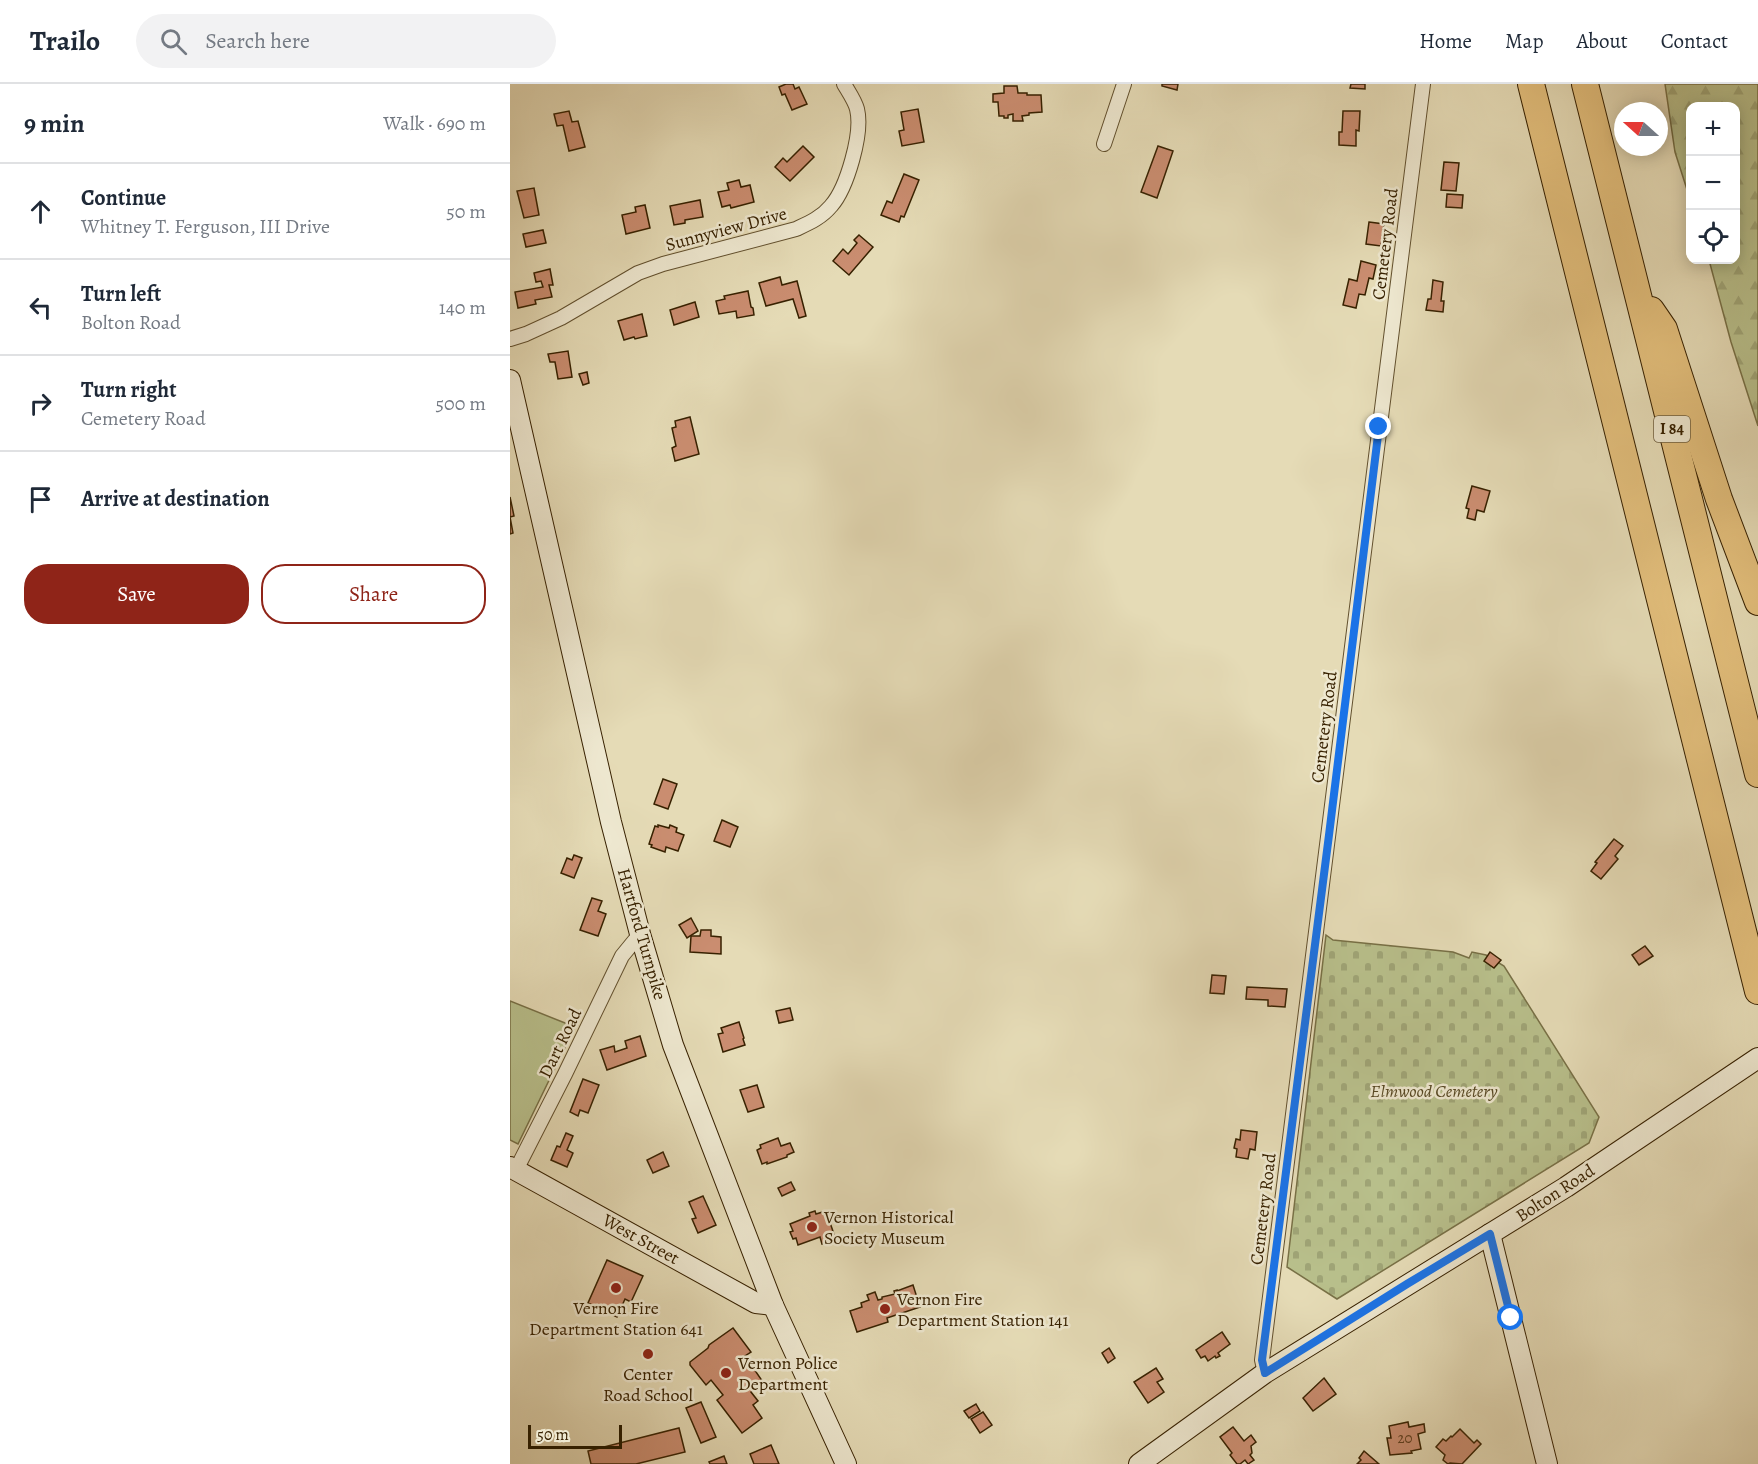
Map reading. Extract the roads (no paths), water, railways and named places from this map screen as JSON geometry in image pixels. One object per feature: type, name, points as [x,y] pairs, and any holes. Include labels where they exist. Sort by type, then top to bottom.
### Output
[{"type":"highway","points":[[1531,84],[1758,991]]},
{"type":"highway","name":"I 84","points":[[1585,84],[1758,774]]},
{"type":"highway","points":[[1637,291],[1664,329],[1719,499],[1758,602]]},
{"type":"main road","name":"Hartford Turnpike","points":[[510,380],[611,822],[640,934],[673,1045],[773,1305],[846,1464]]},
{"type":"main road","name":"Bolton Road","points":[[1139,1464],[1265,1373],[1566,1187],[1758,1058]]},
{"type":"main road","name":"West Street","points":[[513,1169],[756,1303],[773,1305]]},
{"type":"main road","points":[[1490,1234],[1547,1464]]},
{"type":"street","name":"Sunnyview Drive","points":[[510,339],[561,318],[638,273],[663,264],[796,229],[815,221],[831,206],[844,186],[858,140],[857,108],[844,84]]},
{"type":"street","points":[[1104,144],[1124,84]]},
{"type":"street","name":"Cemetery Road","points":[[1265,1373],[1262,1360],[1423,84]]},
{"type":"street","name":"Dart Road","points":[[513,1169],[565,1074],[622,956],[640,934]]},
{"type":"place","name":"Vernon Historical Society Museum","points":[[812,1227]]},
{"type":"place","name":"Vernon Fire Department Station 641","points":[[616,1288]]},
{"type":"place","name":"Vernon Fire Department Station 141","points":[[885,1309]]},
{"type":"place","name":"Center Road School","points":[[648,1354]]},
{"type":"place","name":"Vernon Police Department","points":[[726,1373]]},
{"type":"park label","name":"Elmwood Cemetery","points":[[1434,1091]]}]
